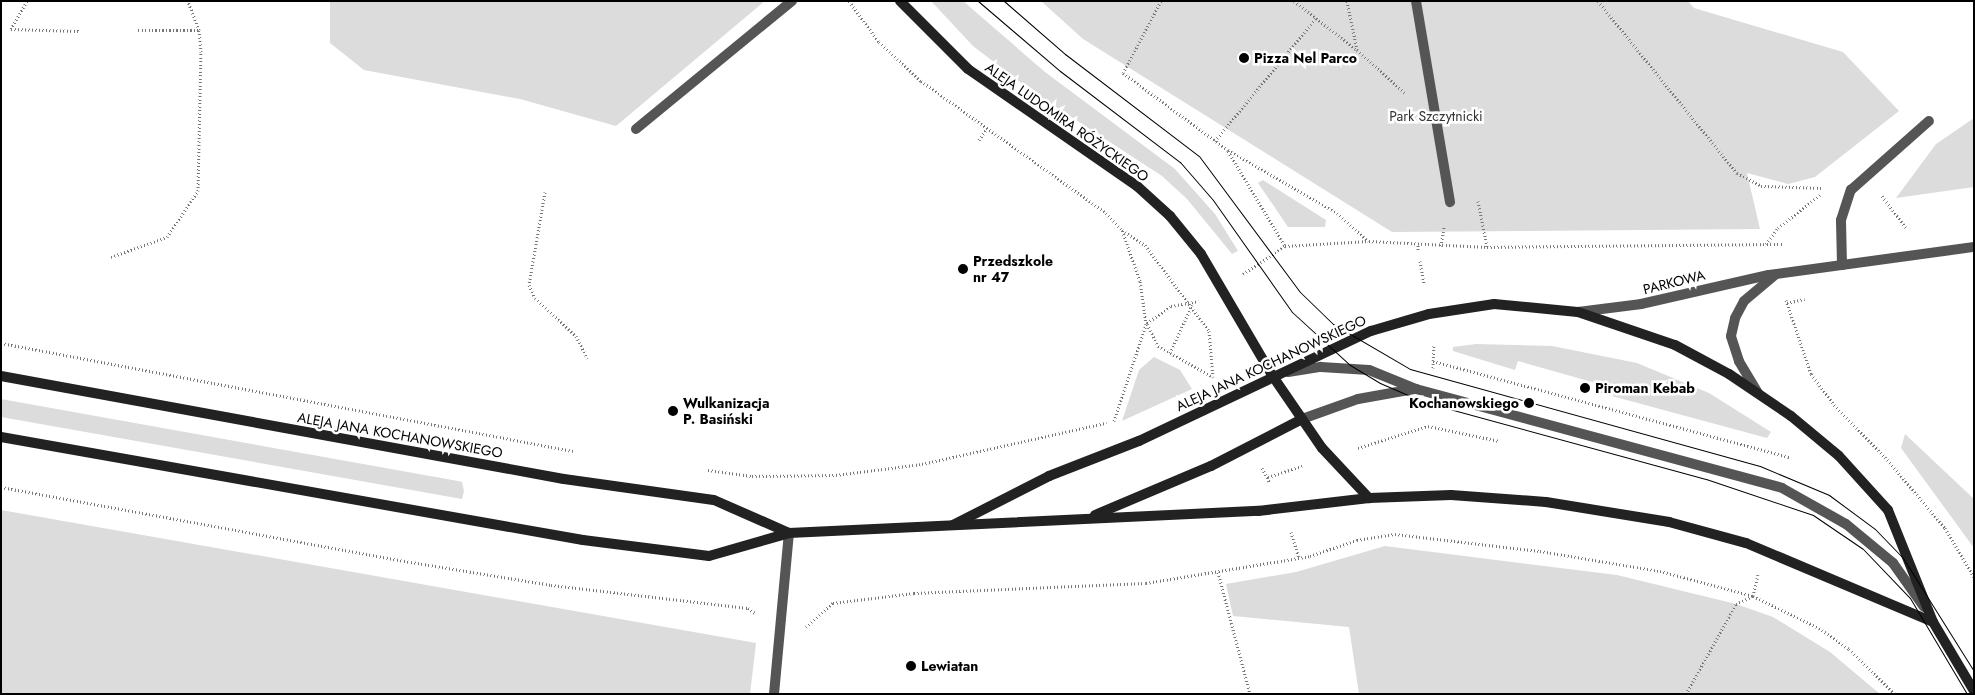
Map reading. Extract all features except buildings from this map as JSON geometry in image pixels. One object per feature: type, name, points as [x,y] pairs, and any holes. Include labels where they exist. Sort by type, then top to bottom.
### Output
[{"type":"main road","name":"ALEJA LUDOMIRA RÓŻYCKIEGO","points":[[900,1],[968,69],[1137,186],[1170,216],[1201,254],[1272,375],[1302,419],[1329,457],[1369,498]]},
{"type":"main road","name":"ALEJA JANA KOCHANOWSKIEGO","points":[[951,526],[1049,476],[1139,441],[1272,375],[1371,331],[1429,314],[1494,304],[1578,312],[1675,345],[1758,393],[1814,433],[1888,510],[1933,622],[1974,691]]},
{"type":"main road","name":"ALEJA JANA KOCHANOWSKIEGO","points":[[1,376],[564,479],[714,500],[789,533]]},
{"type":"main road","points":[[1085,519],[1211,466],[1302,419]]},
{"type":"main road","name":"ALEJA JANA KOCHANOWSKIEGO","points":[[1,437],[661,550],[709,556],[789,533],[1274,510],[1369,498],[1452,495],[1546,502],[1669,522],[1775,554],[1933,622]]},
{"type":"street","points":[[636,129],[792,1]]},
{"type":"street","points":[[1416,1],[1439,123],[1450,202]]},
{"type":"street","points":[[1842,265],[1844,204],[1866,176],[1929,121]]},
{"type":"street","name":"PARKOWA","points":[[1578,312],[1641,304],[1776,274],[1974,247]]},
{"type":"street","points":[[1758,393],[1739,361],[1732,336],[1734,318],[1744,301],[1776,274]]},
{"type":"street","points":[[1272,375],[1321,367],[1369,370],[1416,389],[1789,491],[1846,524],[1893,563],[1933,622]]},
{"type":"street","points":[[1302,419],[1358,399],[1416,389]]},
{"type":"street","points":[[774,694],[789,533]]},
{"type":"path","points":[[27,1],[12,29],[79,31]]},
{"type":"path","points":[[111,257],[168,237],[198,191],[199,30],[188,1]]},
{"type":"path","points":[[848,1],[902,65],[986,130],[1106,213],[1122,230],[1144,245],[1192,305],[1213,341],[1213,376],[1158,346],[1146,324],[1140,281],[1122,230]]},
{"type":"path","points":[[1161,1],[1123,73],[1228,150],[1337,213],[1369,241]]},
{"type":"path","points":[[1294,1],[1357,50],[1439,123]]},
{"type":"path","points":[[1346,1],[1357,50]]},
{"type":"path","points":[[1241,276],[1285,246],[1369,241],[1418,245],[1766,244],[1778,228],[1830,188],[1762,186],[1737,174],[1598,1]]},
{"type":"path","points":[[1215,141],[1316,18]]},
{"type":"path","points":[[138,30],[199,30]]},
{"type":"path","points":[[979,140],[986,130]]},
{"type":"path","points":[[1228,150],[1285,246]]},
{"type":"path","points":[[1866,176],[1910,234]]},
{"type":"path","points":[[545,192],[529,285],[535,298],[576,336],[587,358]]},
{"type":"path","points":[[1418,245],[1418,251]]},
{"type":"path","points":[[1420,262],[1424,283]]},
{"type":"path","points":[[1783,292],[1811,374],[1834,405],[1885,457],[1945,528],[1974,577]]},
{"type":"path","points":[[704,470],[752,476],[836,475],[922,464],[1114,421],[1146,324],[1171,306],[1192,305]]},
{"type":"path","points":[[1170,353],[1192,305]]},
{"type":"path","points":[[1,343],[580,453]]},
{"type":"path","points":[[1432,369],[1434,345]]},
{"type":"path","points":[[1433,361],[1789,457]]},
{"type":"path","points":[[1829,410],[1834,405]]},
{"type":"path","points":[[1347,451],[1428,426]]},
{"type":"path","points":[[1787,466],[1793,451]]},
{"type":"path","points":[[1268,477],[1309,463]]},
{"type":"path","points":[[1262,468],[1273,488]]},
{"type":"path","points":[[1,487],[542,584],[748,608],[760,622],[808,628],[833,603],[914,594],[1146,583],[1299,558],[1394,534],[1540,551],[1651,570],[1753,596],[1820,628],[1849,649],[1896,694]]},
{"type":"path","points":[[1289,528],[1299,558]]},
{"type":"path","points":[[1686,694],[1736,604],[1753,596],[1760,570]]},
{"type":"path","points":[[1218,572],[1250,694]]},
{"type":"green space","points":[[330,1],[765,1],[616,126],[520,99],[364,70],[330,43]]},
{"type":"green space","points":[[931,1],[963,1],[1045,72],[1175,169],[1215,214],[1238,251],[1232,254],[1187,199],[1162,176],[1033,92],[973,46]]},
{"type":"green space","name":"Park Szczytnicki","points":[[1041,1],[1688,1],[1694,8],[1843,52],[1899,111],[1815,177],[1788,184],[1747,173],[1760,229],[1392,232],[1083,39]]},
{"type":"green space","points":[[1974,118],[1974,187],[1896,198],[1936,144]]},
{"type":"green space","points":[[1263,180],[1326,220],[1325,227],[1288,227],[1258,183]]},
{"type":"green space","points":[[1476,344],[1552,346],[1637,363],[1709,393],[1771,432],[1767,438],[1597,392],[1599,384],[1518,361],[1515,370],[1453,351],[1453,347]]},
{"type":"green space","points":[[1154,357],[1180,370],[1192,389],[1122,421],[1139,370]]},
{"type":"green space","points":[[1,399],[458,481],[462,482],[464,491],[462,499],[1,417]]},
{"type":"green space","points":[[1905,434],[1974,499],[1974,548],[1901,448]]},
{"type":"green space","points":[[1,510],[756,643],[750,694],[1,694]]},
{"type":"green space","points":[[1385,546],[1617,575],[1736,604],[1773,617],[1830,652],[1880,694],[1359,694],[1349,627],[1233,616],[1226,584],[1296,572]]},
{"type":"tram line","points":[[978,1],[1060,71],[1180,162],[1213,200],[1292,312],[1350,365],[1380,383],[1424,402],[1706,479],[1813,515],[1863,549],[1910,598],[1967,694]]},
{"type":"tram line","points":[[1004,1],[1065,54],[1199,156],[1300,292],[1333,324],[1410,369],[1760,466],[1829,495],[1875,529],[1903,558],[1974,671]]},
{"type":"place","name":"Pizza Nel Parco","points":[[1244,58]]},
{"type":"place","name":"Przedszkole nr 47","points":[[963,269]]},
{"type":"place","name":"Piroman Kebab","points":[[1585,388]]},
{"type":"place","name":"Kochanowskiego","points":[[1529,403]]},
{"type":"place","name":"Wulkanizacja P. Basiński","points":[[673,411]]},
{"type":"place","name":"Lewiatan","points":[[911,666]]}]
